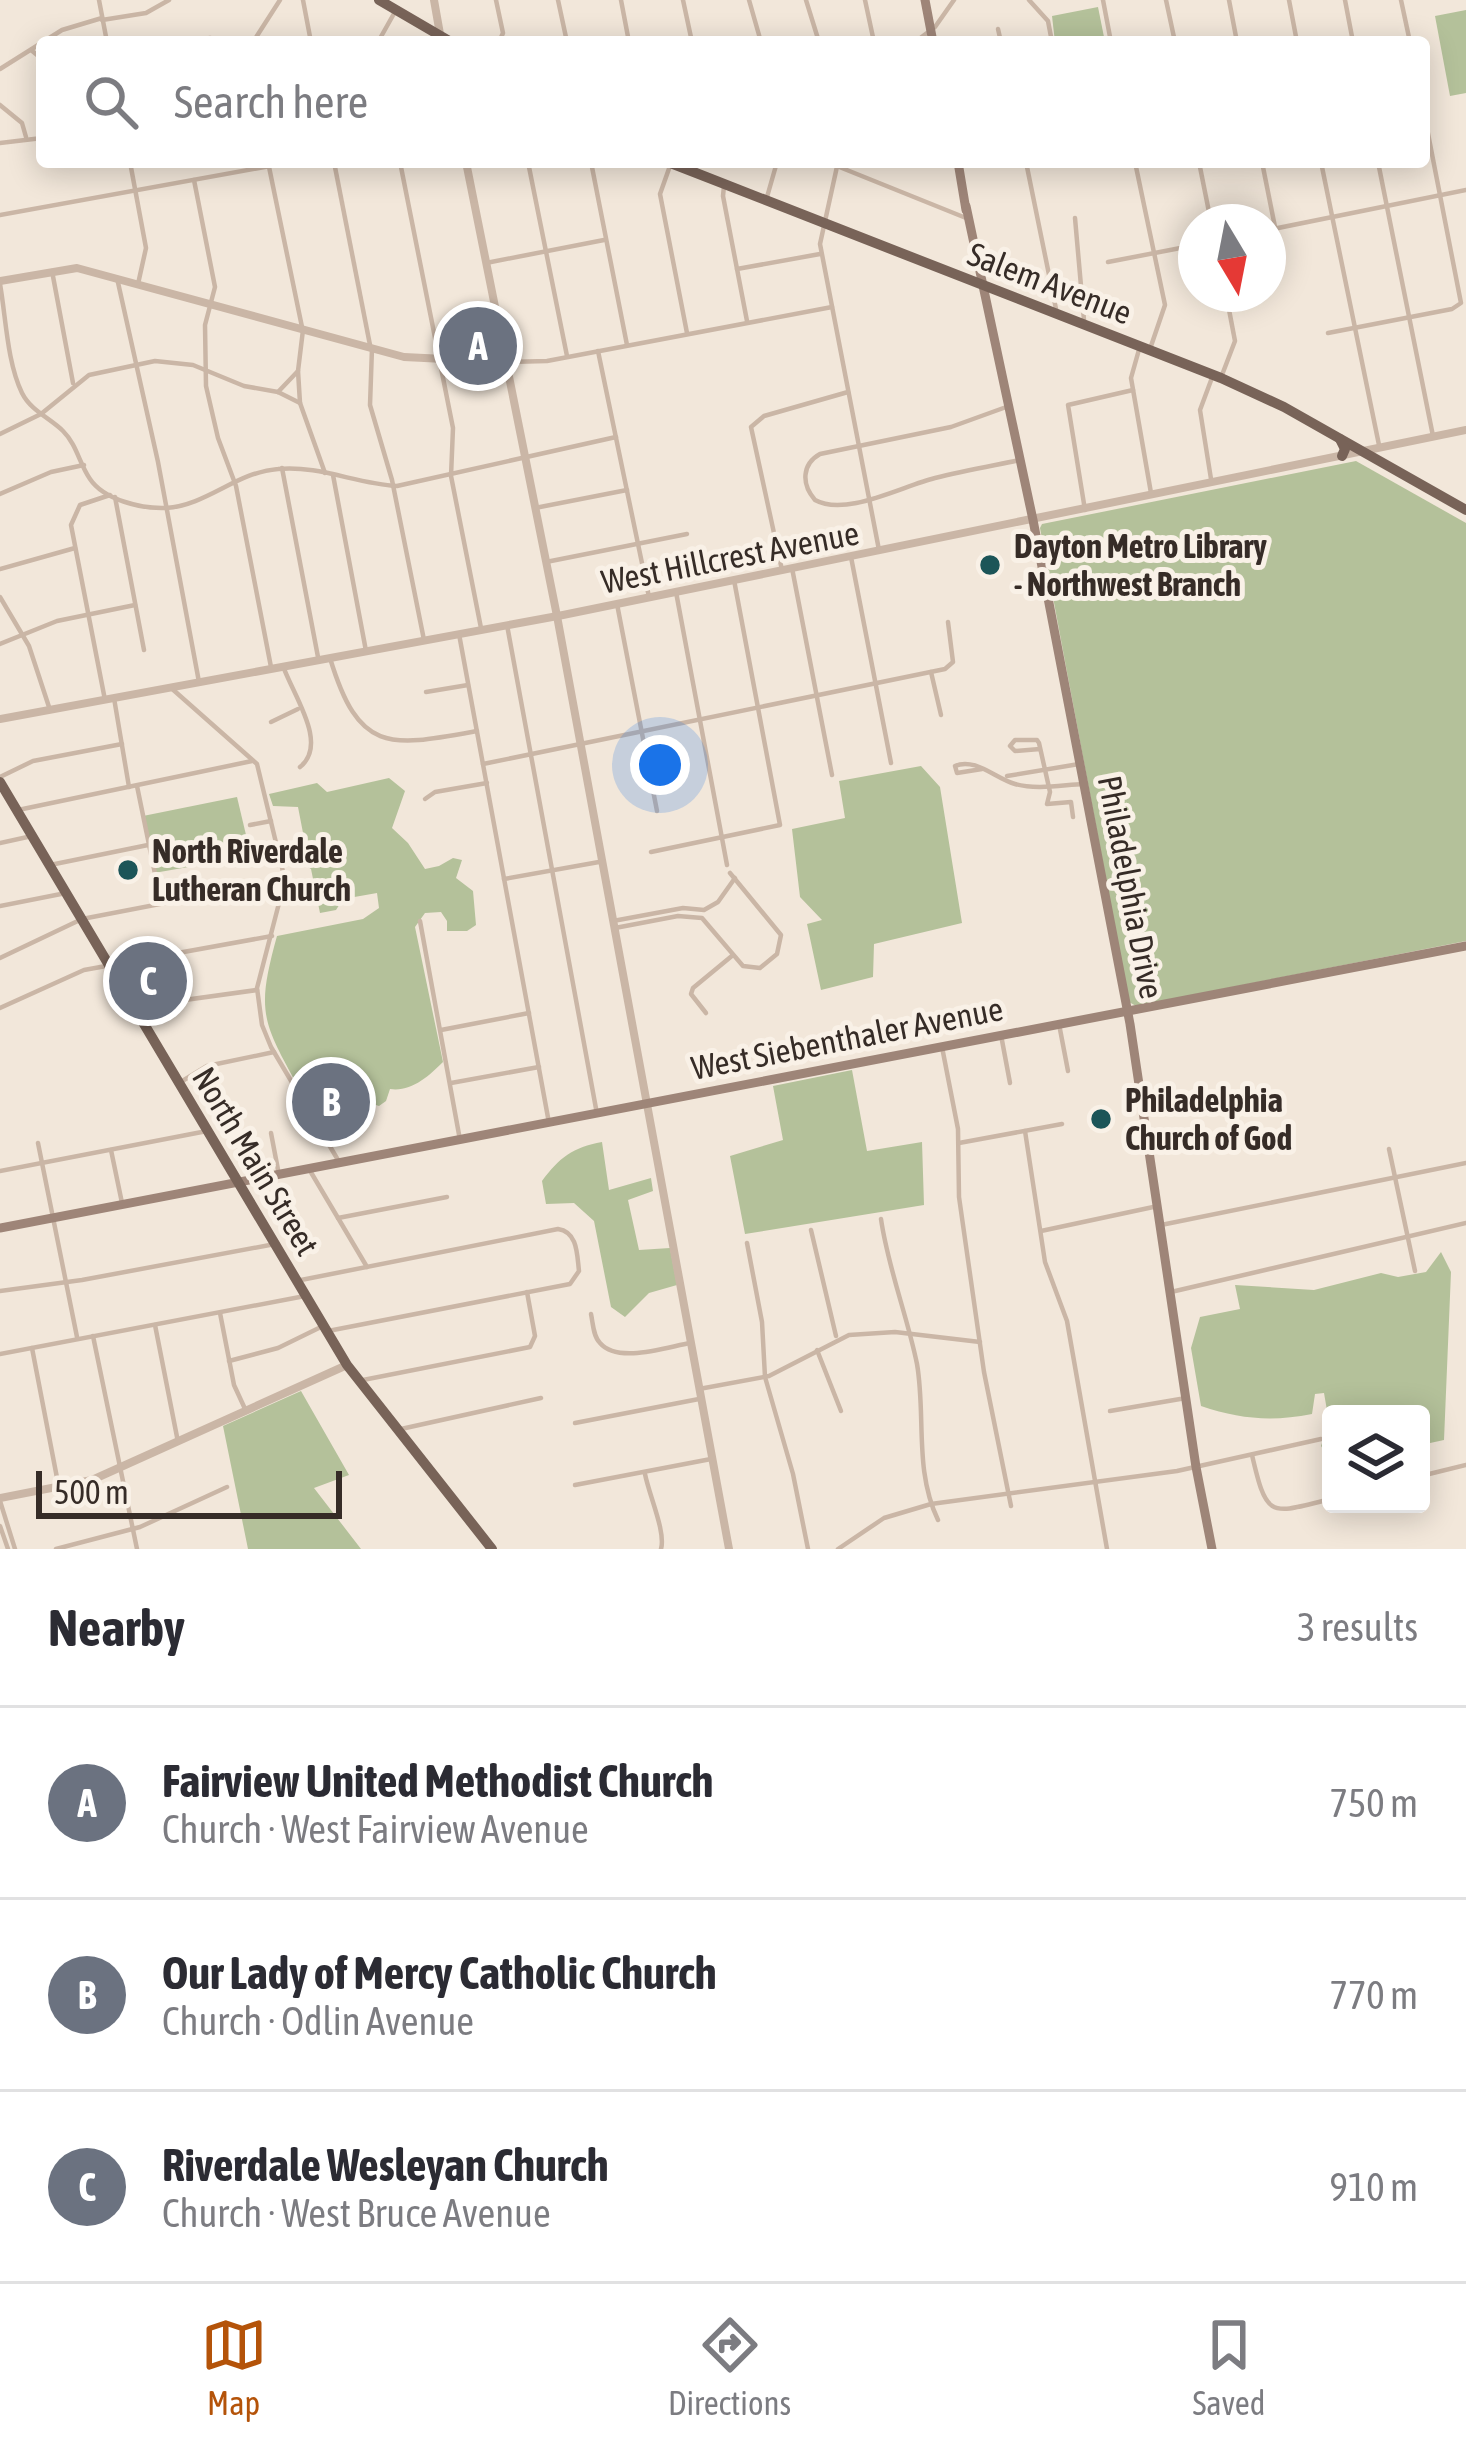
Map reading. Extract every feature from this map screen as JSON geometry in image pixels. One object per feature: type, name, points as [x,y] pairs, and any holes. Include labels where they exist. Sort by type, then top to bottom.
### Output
[{"type":"main road","points":[[379,0],[438,36]]},
{"type":"main road","points":[[925,0],[932,36]]},
{"type":"main road","name":"Salem Avenue","points":[[681,168],[1217,376],[1466,509]]},
{"type":"main road","name":"Philadelphia Drive","points":[[959,168],[1033,520],[1126,1012],[1212,1549]]},
{"type":"main road","points":[[1340,439],[1345,449],[1342,456]]},
{"type":"main road","points":[[1384,446],[1389,465]]},
{"type":"main road","name":"North Main Street","points":[[0,780],[347,1365],[492,1549]]},
{"type":"main road","name":"West Siebenthaler Avenue","points":[[0,1228],[1466,946]]},
{"type":"street","points":[[99,0],[106,36]]},
{"type":"street","points":[[52,36],[102,19],[146,13],[169,0]]},
{"type":"street","points":[[257,36],[278,3],[269,0]]},
{"type":"street","points":[[303,0],[310,36]]},
{"type":"street","points":[[434,0],[444,36]]},
{"type":"street","points":[[496,0],[502,36]]},
{"type":"street","points":[[558,0],[566,36]]},
{"type":"street","points":[[621,0],[628,36]]},
{"type":"street","points":[[683,0],[691,36]]},
{"type":"street","points":[[749,0],[759,36]]},
{"type":"street","points":[[806,0],[817,36]]},
{"type":"street","points":[[866,0],[873,36]]},
{"type":"street","points":[[932,36],[954,0]]},
{"type":"street","points":[[1029,0],[1048,21],[1051,36]]},
{"type":"street","points":[[1103,0],[1110,36]]},
{"type":"street","points":[[1166,0],[1173,36]]},
{"type":"street","points":[[1229,0],[1237,36]]},
{"type":"street","points":[[1289,0],[1296,36]]},
{"type":"street","points":[[1345,0],[1353,36]]},
{"type":"street","points":[[1401,0],[1409,36]]},
{"type":"street","points":[[381,36],[396,10]]},
{"type":"street","points":[[998,29],[1000,36]]},
{"type":"street","points":[[0,69],[36,47]]},
{"type":"street","points":[[31,50],[36,54]]},
{"type":"street","points":[[0,104],[22,123],[26,137]]},
{"type":"street","points":[[0,143],[36,138]]},
{"type":"street","points":[[1328,333],[1460,305],[1430,142]]},
{"type":"street","points":[[131,168],[146,248],[138,284]]},
{"type":"street","points":[[0,215],[250,168]]},
{"type":"street","points":[[269,168],[303,330],[300,403],[329,474],[366,651]]},
{"type":"street","points":[[335,168],[371,348],[370,404],[393,486],[424,640]]},
{"type":"street","points":[[401,168],[454,433],[451,476],[482,630]]},
{"type":"street","points":[[467,168],[557,616],[729,1549]]},
{"type":"street","points":[[529,168],[568,357]]},
{"type":"street","points":[[592,168],[627,346]]},
{"type":"street","points":[[668,168],[660,194],[688,334]]},
{"type":"street","points":[[701,176],[704,168]]},
{"type":"street","points":[[765,202],[775,168]]},
{"type":"street","points":[[837,168],[821,254],[880,551]]},
{"type":"street","points":[[848,168],[966,213]]},
{"type":"street","points":[[1027,168],[1055,314]]},
{"type":"street","points":[[1136,168],[1165,308],[1131,370],[1152,495]]},
{"type":"street","points":[[1199,168],[1207,204]]},
{"type":"street","points":[[1263,168],[1268,204]]},
{"type":"street","points":[[1322,168],[1384,446]]},
{"type":"street","points":[[1379,168],[1433,436]]},
{"type":"street","points":[[194,180],[215,287],[205,370],[211,416],[234,480],[272,669]]},
{"type":"street","points":[[724,185],[748,323]]},
{"type":"street","points":[[1286,227],[1466,190]]},
{"type":"street","points":[[1075,218],[1083,324]]},
{"type":"street","points":[[486,263],[606,239]]},
{"type":"street","points":[[1108,262],[1178,248]]},
{"type":"street","points":[[737,269],[821,254]]},
{"type":"street","points":[[616,437],[393,486],[282,468],[234,480],[202,500],[166,508],[112,496],[92,482],[67,435],[26,400],[0,282],[77,268],[410,359],[506,362],[568,357],[832,307]]},
{"type":"street","points":[[52,271],[74,384]]},
{"type":"street","points":[[117,278],[199,682]]},
{"type":"street","points":[[1212,483],[1200,409],[1234,340],[1229,312]]},
{"type":"street","points":[[598,351],[649,597]]},
{"type":"street","points":[[0,434],[41,414],[74,384],[101,370],[169,361],[278,392],[300,403]]},
{"type":"street","points":[[278,392],[298,371]]},
{"type":"street","points":[[1084,510],[1068,405],[1073,400],[1133,390]]},
{"type":"street","points":[[832,775],[752,431],[756,421],[848,392]]},
{"type":"street","points":[[1009,406],[964,423],[814,457],[805,482],[812,497],[824,505],[868,499],[930,479],[1020,460]]},
{"type":"street","name":"West Hillcrest Avenue","points":[[0,719],[557,616],[1466,430]]},
{"type":"street","points":[[0,494],[51,472],[84,465]]},
{"type":"street","points":[[282,468],[319,660]]},
{"type":"street","points":[[535,508],[627,490]]},
{"type":"street","points":[[112,496],[85,502],[75,510],[70,525],[160,904]]},
{"type":"street","points":[[112,496],[144,650]]},
{"type":"street","points":[[546,562],[687,534]]},
{"type":"street","points":[[0,569],[75,548]]},
{"type":"street","points":[[851,557],[891,763]]},
{"type":"street","points":[[651,852],[779,826],[734,580]]},
{"type":"street","points":[[676,592],[731,872],[780,933],[777,955],[760,968],[746,968],[703,914]]},
{"type":"street","points":[[0,597],[22,632],[50,710]]},
{"type":"street","points":[[617,604],[657,811]]},
{"type":"street","points":[[0,644],[22,632],[135,605]]},
{"type":"street","points":[[483,764],[945,669],[952,662],[948,622]]},
{"type":"street","points":[[507,625],[597,1114]]},
{"type":"street","points":[[459,634],[549,1124]]},
{"type":"street","points":[[330,658],[352,712],[375,734],[409,743],[477,730]]},
{"type":"street","points":[[283,666],[314,744],[300,767]]},
{"type":"street","points":[[931,672],[941,716]]},
{"type":"street","points":[[426,692],[469,685]]},
{"type":"street","points":[[170,688],[254,760],[285,880],[257,990],[264,1031],[340,1164]]},
{"type":"street","points":[[271,722],[299,708]]},
{"type":"street","points":[[0,780],[33,760],[122,744]]},
{"type":"street","points":[[1040,748],[1047,804],[1071,802],[1073,817]]},
{"type":"street","points":[[18,810],[254,760]]},
{"type":"street","points":[[1002,776],[1080,764]]},
{"type":"street","points":[[982,769],[1012,784],[1084,784]]},
{"type":"street","points":[[425,799],[434,792],[487,783]]},
{"type":"street","points":[[250,825],[271,821]]},
{"type":"street","points":[[0,842],[32,836]]},
{"type":"street","points":[[50,865],[148,845]]},
{"type":"street","points":[[504,879],[602,861]]},
{"type":"street","points":[[614,924],[703,914],[718,902],[731,872]]},
{"type":"street","points":[[0,958],[82,919],[285,880]]},
{"type":"street","points":[[0,906],[66,893]]},
{"type":"street","points":[[420,921],[460,1141]]},
{"type":"street","points":[[0,1008],[70,975],[272,936]]},
{"type":"street","points":[[706,1013],[691,994],[693,988],[733,955]]},
{"type":"street","points":[[134,1007],[257,990]]},
{"type":"street","points":[[441,1030],[529,1013]]},
{"type":"street","points":[[1059,1024],[1068,1070]]},
{"type":"street","points":[[1001,1035],[1010,1083]]},
{"type":"street","points":[[942,1047],[958,1143],[959,1197],[980,1342],[1011,1506]]},
{"type":"street","points":[[178,1083],[207,1066],[274,1052]]},
{"type":"street","points":[[451,1084],[539,1066]]},
{"type":"street","points":[[958,1143],[1062,1124]]},
{"type":"street","points":[[0,1171],[207,1131]]},
{"type":"street","points":[[1025,1131],[1047,1270],[1067,1322],[1107,1549]]},
{"type":"street","points":[[271,1133],[280,1175]]},
{"type":"street","points":[[38,1143],[78,1339]]},
{"type":"street","points":[[1389,1149],[1414,1271]]},
{"type":"street","points":[[112,1150],[122,1207]]},
{"type":"street","points":[[1161,1226],[1466,1163]]},
{"type":"street","points":[[309,1169],[367,1267]]},
{"type":"street","points":[[338,1218],[447,1197]]},
{"type":"street","points":[[1041,1231],[1158,1206]]},
{"type":"street","points":[[880,1219],[919,1382],[920,1445],[938,1520]]},
{"type":"street","points":[[1171,1292],[1466,1223]]},
{"type":"street","points":[[229,1360],[278,1348],[325,1329],[569,1284],[578,1276],[574,1240],[564,1230],[296,1281]]},
{"type":"street","points":[[811,1231],[837,1338]]},
{"type":"street","points":[[0,1291],[275,1244]]},
{"type":"street","points":[[747,1244],[762,1322],[765,1377],[793,1474],[808,1549]]},
{"type":"street","points":[[358,1381],[530,1347],[535,1336],[526,1292]]},
{"type":"street","points":[[0,1354],[305,1296]]},
{"type":"street","points":[[220,1313],[246,1411]]},
{"type":"street","points":[[591,1314],[596,1339],[611,1350],[639,1352],[690,1342]]},
{"type":"street","points":[[155,1325],[178,1442]]},
{"type":"street","points":[[575,1423],[765,1377],[837,1338],[861,1333],[980,1342]]},
{"type":"street","points":[[93,1336],[137,1549]]},
{"type":"street","points":[[32,1348],[59,1487]]},
{"type":"street","points":[[817,1350],[842,1411]]},
{"type":"street","points":[[12,1549],[0,1500],[90,1480],[347,1365]]},
{"type":"street","points":[[396,1430],[541,1398]]},
{"type":"street","points":[[1110,1411],[1186,1398]]},
{"type":"street","points":[[838,1549],[884,1518],[931,1504],[1196,1467],[1321,1439]]},
{"type":"street","points":[[1252,1455],[1261,1494],[1274,1509],[1322,1501]]},
{"type":"street","points":[[575,1485],[712,1459]]},
{"type":"street","points":[[1430,1474],[1466,1465]]},
{"type":"street","points":[[645,1472],[664,1539],[661,1549]]},
{"type":"street","points":[[56,1549],[132,1530],[227,1487]]},
{"type":"street","points":[[0,1526],[12,1549]]},
{"type":"green space","points":[[1098,7],[1104,36],[1054,36],[1052,16]]},
{"type":"green space","points":[[1466,10],[1466,93],[1450,96],[1435,16]]},
{"type":"green space","points":[[1356,461],[1466,523],[1466,941],[1136,1006],[1129,1002],[1040,528]]},
{"type":"green space","points":[[921,766],[940,787],[962,923],[874,944],[873,977],[821,990],[807,924],[822,920],[800,897],[792,829],[845,818],[839,781]]},
{"type":"green space","points":[[389,778],[405,791],[392,828],[425,869],[453,858],[462,860],[456,878],[473,891],[476,925],[467,931],[447,931],[441,912],[425,913],[415,927],[443,1062],[412,1086],[390,1089],[379,1106],[367,1102],[345,1081],[299,1088],[270,1031],[266,982],[277,936],[363,919],[379,908],[377,893],[343,899],[336,910],[320,913],[311,869],[286,854],[284,845],[304,838],[298,807],[273,806],[269,794],[317,783],[327,792]]},
{"type":"green space","points":[[237,797],[251,856],[154,873],[143,816]]},
{"type":"green space","points":[[852,1070],[867,1151],[922,1142],[924,1205],[745,1234],[730,1156],[783,1140],[773,1086]]},
{"type":"green space","points":[[602,1142],[609,1190],[651,1178],[653,1191],[628,1200],[639,1250],[670,1248],[677,1285],[649,1293],[625,1317],[611,1307],[594,1221],[574,1203],[546,1204],[542,1181],[568,1155]]},
{"type":"green space","points":[[1441,1252],[1451,1272],[1444,1440],[1430,1443],[1430,1405],[1326,1405],[1324,1393],[1315,1394],[1312,1414],[1283,1418],[1256,1418],[1201,1406],[1191,1348],[1200,1317],[1240,1309],[1235,1285],[1314,1290],[1381,1273],[1398,1277],[1426,1272]]},
{"type":"green space","points":[[301,1391],[349,1475],[314,1488],[361,1549],[248,1549],[223,1426]]},
{"type":"place","name":"Fairview United Methodist Church","points":[[478,346]]},
{"type":"place","name":"Dayton Metro Library - Northwest Branch","points":[[990,565]]},
{"type":"place","name":"North Riverdale Lutheran Church","points":[[128,870]]},
{"type":"place","name":"Riverdale Wesleyan Church","points":[[148,981]]},
{"type":"place","name":"Our Lady of Mercy Catholic Church","points":[[331,1102]]},
{"type":"place","name":"Philadelphia Church of God","points":[[1101,1119]]}]
